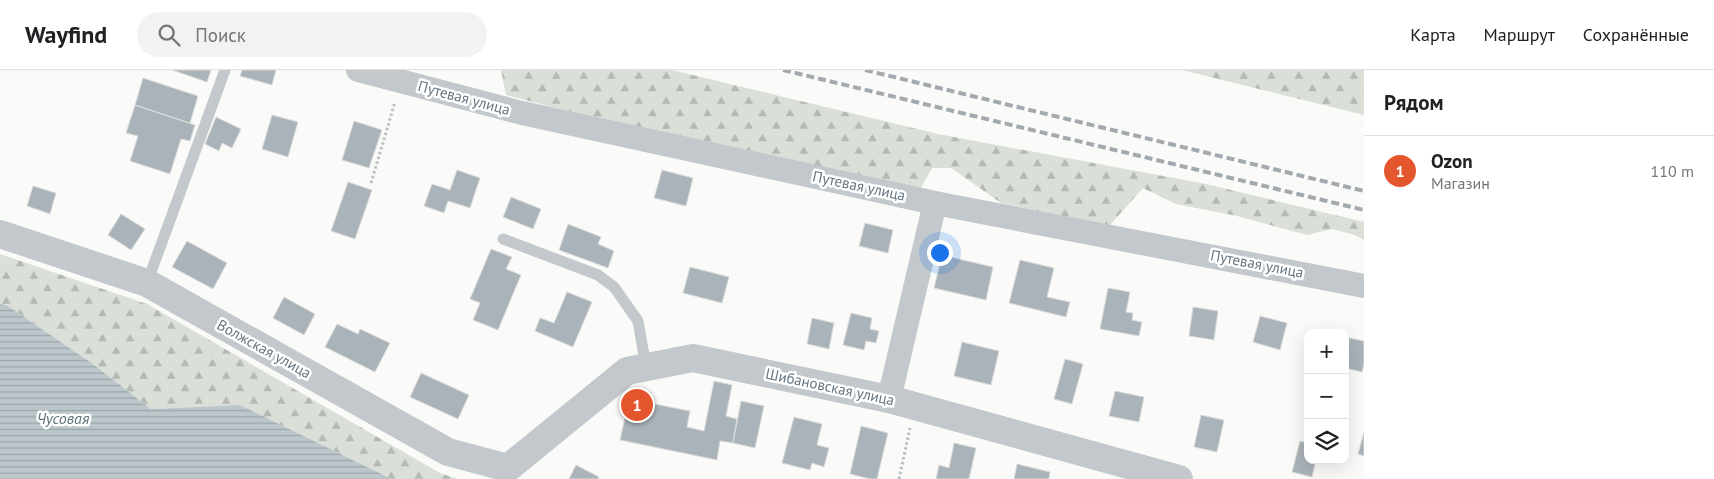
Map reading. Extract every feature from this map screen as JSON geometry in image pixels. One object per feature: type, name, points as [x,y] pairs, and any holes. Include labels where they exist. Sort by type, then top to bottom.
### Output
[{"type":"street","name":"Путевая улица","points":[[358,70],[522,113],[934,202],[1364,286]]},
{"type":"street","points":[[889,399],[934,202]]},
{"type":"street","name":"Волжская улица","points":[[0,234],[147,283],[448,452],[514,474]]},
{"type":"street","name":"Шибановская улица","points":[[514,474],[627,370],[692,358],[889,399],[1179,479]]},
{"type":"lane","points":[[147,283],[225,70]]},
{"type":"lane","points":[[503,239],[598,275],[614,287],[638,321],[646,367]]},
{"type":"path","points":[[371,183],[401,82]]},
{"type":"path","points":[[889,399],[911,424],[899,479]]},
{"type":"green space","points":[[501,70],[672,70],[938,134],[1206,184],[1364,222],[1364,240],[1355,235],[1332,229],[1307,235],[1237,216],[1176,204],[1143,188],[1109,226],[1001,203],[951,168],[932,168],[919,191],[691,143],[506,95]]},
{"type":"green space","points":[[1182,70],[1364,70],[1364,115]]},
{"type":"green space","points":[[0,254],[147,304],[440,473],[458,479],[392,479],[240,405],[151,409],[93,364],[8,306],[0,304]]},
{"type":"water","name":"Чусовая","points":[[0,304],[8,306],[93,364],[151,409],[240,405],[392,479],[0,479]]},
{"type":"building","points":[[172,70],[211,70],[207,82]]},
{"type":"building","points":[[242,70],[276,70],[272,85],[240,76]]},
{"type":"building","points":[[143,78],[198,96],[190,123],[135,105]]},
{"type":"building","points":[[135,105],[195,125],[190,141],[181,139],[170,174],[130,161],[138,136],[126,133]]},
{"type":"building","points":[[272,115],[298,122],[288,157],[262,149]]},
{"type":"building","points":[[216,117],[241,129],[232,148],[222,143],[219,151],[205,144]]},
{"type":"building","points":[[354,121],[382,130],[369,168],[342,160]]},
{"type":"building","points":[[457,170],[480,178],[470,208],[448,201],[444,213],[424,206],[432,184],[450,190]]},
{"type":"building","points":[[662,170],[693,178],[686,206],[654,198]]},
{"type":"building","points":[[348,182],[372,190],[355,239],[331,231]]},
{"type":"building","points":[[33,186],[56,193],[50,214],[27,206]]},
{"type":"building","points":[[511,197],[541,209],[533,229],[503,217]]},
{"type":"building","points":[[121,214],[145,229],[131,250],[108,235]]},
{"type":"building","points":[[865,223],[893,230],[888,253],[859,246]]},
{"type":"building","points":[[568,224],[601,237],[598,244],[614,251],[608,268],[559,250]]},
{"type":"building","points":[[187,241],[227,263],[213,289],[172,267]]},
{"type":"building","points":[[491,249],[512,257],[506,269],[521,275],[498,330],[473,320],[480,303],[470,299]]},
{"type":"building","points":[[942,255],[993,267],[986,300],[934,288]]},
{"type":"building","points":[[1020,260],[1054,268],[1047,297],[1070,302],[1066,317],[1009,303]]},
{"type":"building","points":[[690,267],[729,277],[722,303],[683,293]]},
{"type":"building","points":[[1108,288],[1130,292],[1126,312],[1133,313],[1132,320],[1142,322],[1139,336],[1100,329]]},
{"type":"building","points":[[567,292],[592,302],[573,347],[535,331],[540,318],[554,323]]},
{"type":"building","points":[[284,297],[315,314],[304,335],[273,318]]},
{"type":"building","points":[[1193,307],[1218,311],[1214,340],[1189,336]]},
{"type":"building","points":[[851,313],[872,318],[870,329],[879,331],[876,343],[866,341],[864,350],[843,345]]},
{"type":"building","points":[[1260,316],[1287,323],[1280,350],[1253,342]]},
{"type":"building","points":[[812,318],[834,323],[829,349],[807,344]]},
{"type":"building","points":[[337,324],[358,334],[360,329],[390,343],[375,372],[325,347]]},
{"type":"building","points":[[1349,338],[1364,341],[1362,372],[1349,369]]},
{"type":"building","points":[[962,342],[999,351],[991,385],[954,376]]},
{"type":"building","points":[[1065,359],[1083,364],[1072,404],[1054,399]]},
{"type":"building","points":[[421,373],[469,395],[458,419],[410,397]]},
{"type":"building","points":[[714,381],[732,385],[726,416],[737,419],[733,443],[720,441],[717,460],[620,440],[629,399],[690,411],[687,427],[704,431]]},
{"type":"building","points":[[1115,391],[1144,397],[1139,422],[1109,416]]},
{"type":"building","points":[[741,401],[764,406],[755,448],[733,443]]},
{"type":"building","points":[[1201,415],[1224,420],[1217,452],[1194,447]]},
{"type":"building","points":[[794,417],[822,424],[817,445],[829,448],[824,467],[812,463],[810,470],[782,463]]},
{"type":"building","points":[[861,426],[888,433],[877,479],[850,474]]},
{"type":"building","points":[[1364,432],[1364,456],[1358,454]]},
{"type":"building","points":[[1300,441],[1304,442],[1304,464],[1315,464],[1312,477],[1292,472]]},
{"type":"building","points":[[954,443],[976,448],[969,479],[936,479],[939,465],[949,468]]},
{"type":"building","points":[[1017,464],[1050,472],[1049,479],[1014,479]]},
{"type":"building","points":[[576,465],[599,477],[598,479],[569,479]]},
{"type":"railway","points":[[783,70],[1364,210]]},
{"type":"railway","points":[[865,70],[1364,191]]},
{"type":"place","name":"Ozon","points":[[637,405]]}]
